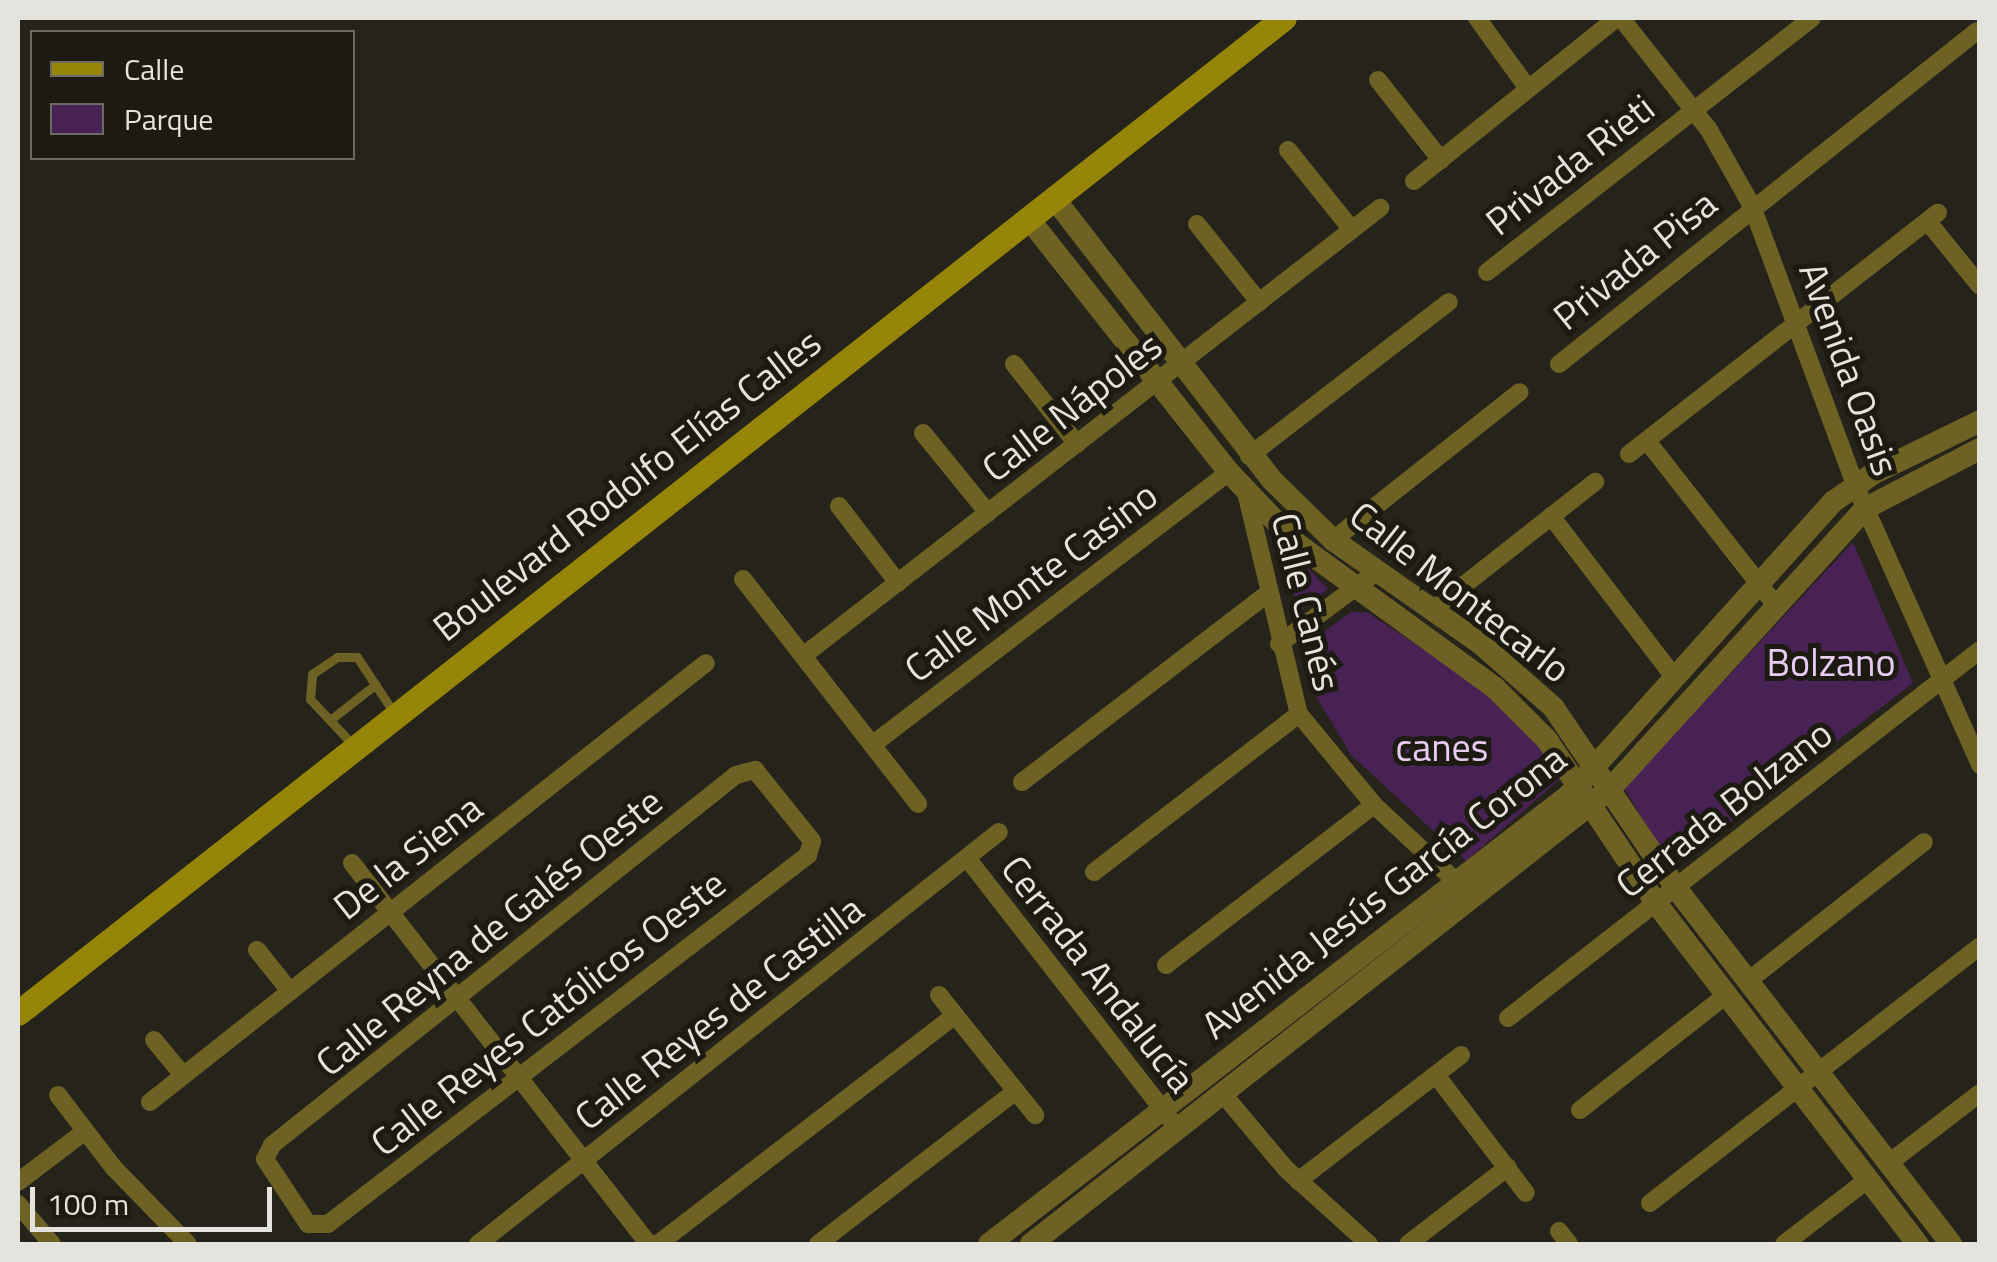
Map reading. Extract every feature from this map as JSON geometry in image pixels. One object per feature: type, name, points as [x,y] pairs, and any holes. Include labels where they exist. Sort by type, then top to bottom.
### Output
[{"type":"main road","name":"Boulevard Rodolfo Elías Calles","points":[[18,1013],[1284,18]]},
{"type":"street","points":[[1477,18],[1526,88]]},
{"type":"street","points":[[1414,181],[1526,88],[1619,18]]},
{"type":"street","name":"Avenida Oasis","points":[[1619,18],[1694,109],[1752,206],[1799,319],[1855,485],[1980,765]]},
{"type":"street","name":"Privada Rieti","points":[[1487,272],[1812,18]]},
{"type":"street","name":"Privada Pisa","points":[[1559,364],[1752,206],[1977,31]]},
{"type":"street","points":[[1378,80],[1441,160]]},
{"type":"street","points":[[1288,150],[1352,230]]},
{"type":"street","name":"Calle Montecarlo","points":[[1054,198],[1249,456],[1333,540],[1537,692],[1598,768],[1676,888],[1952,1244]]},
{"type":"street","name":"Calle Nápoles","points":[[803,656],[1380,208]]},
{"type":"street","points":[[1629,454],[1933,217],[1980,286]]},
{"type":"street","name":"Calle Montecarlo","points":[[1028,219],[1229,472],[1297,544],[1355,590],[1495,688],[1547,740],[1656,903],[1918,1244]]},
{"type":"street","points":[[1197,224],[1259,302]]},
{"type":"street","points":[[1249,456],[1448,302]]},
{"type":"street","points":[[1014,364],[1077,444]]},
{"type":"street","points":[[1333,540],[1520,392]]},
{"type":"street","name":"Avenida Jesús García Corona","points":[[1585,796],[1598,768],[1809,523],[1855,485],[1980,421]]},
{"type":"street","points":[[924,433],[988,513]]},
{"type":"street","points":[[1647,441],[1756,585],[1774,603]]},
{"type":"street","name":"Avenida Jesús García Corona","points":[[1031,1244],[1223,1094],[1585,796],[1611,788],[1774,603],[1866,508],[1976,456]]},
{"type":"street","name":"Calle Monte Casino","points":[[872,745],[1229,472]]},
{"type":"street","points":[[1431,611],[1595,482]]},
{"type":"street","name":"Calle Canés","points":[[1246,491],[1279,644],[1299,714],[1374,805],[1466,891]]},
{"type":"street","points":[[839,506],[898,583]]},
{"type":"street","points":[[1551,516],[1674,677]]},
{"type":"street","points":[[1279,644],[1375,573]]},
{"type":"street","points":[[743,579],[918,804]]},
{"type":"street","points":[[1022,782],[1270,592]]},
{"type":"street","name":"Cerrada Bolzano","points":[[1508,1018],[1980,650]]},
{"type":"street","name":"De la Siena","points":[[150,1102],[706,663]]},
{"type":"street","points":[[1094,872],[1299,714]]},
{"type":"street","name":"Calle Reyna de Galés Oeste","points":[[328,1224],[308,1224],[266,1160],[272,1145],[461,1000],[736,775],[762,775]]},
{"type":"street","name":"Calle Reyes Católicos Oeste","points":[[328,1224],[808,854],[812,841],[762,775]]},
{"type":"street","points":[[1166,965],[1374,805]]},
{"type":"street","name":"Calle Reyes de Castilla","points":[[478,1244],[999,832]]},
{"type":"street","points":[[1748,981],[1924,842]]},
{"type":"street","name":"Cerrada Andalucía","points":[[967,858],[1178,1129]]},
{"type":"street","points":[[352,864],[650,1244]]},
{"type":"street","name":"Avenida Jesús García Corona","points":[[989,1244],[1163,1108],[1466,891]]},
{"type":"street","points":[[1650,1203],[1980,946]]},
{"type":"street","points":[[258,950],[290,991]]},
{"type":"street","points":[[939,994],[1036,1115]]},
{"type":"street","points":[[1580,1110],[1725,996]]},
{"type":"street","points":[[658,1244],[955,1015]]},
{"type":"street","points":[[154,1040],[183,1075]]},
{"type":"street","points":[[1298,1181],[1461,1055]]},
{"type":"street","points":[[1436,1075],[1526,1194]]},
{"type":"street","points":[[818,1244],[1016,1091]]},
{"type":"street","points":[[1888,1163],[1980,1093]]},
{"type":"street","points":[[1223,1094],[1298,1181],[1369,1244]]},
{"type":"street","points":[[58,1095],[84,1132],[188,1244]]},
{"type":"street","points":[[18,1182],[84,1132]]},
{"type":"street","points":[[1408,1244],[1508,1168]]},
{"type":"street","points":[[1784,1244],[1867,1180]]},
{"type":"street","points":[[18,1204],[52,1244]]},
{"type":"lane","points":[[355,747],[310,699],[312,674],[346,654],[376,684],[395,715]]},
{"type":"lane","points":[[330,720],[376,684]]},
{"type":"green space","name":"Bolzano","points":[[1853,542],[1913,683],[1672,868],[1624,788]]},
{"type":"green space","points":[[1294,554],[1328,589],[1299,612],[1284,559]]},
{"type":"green space","name":"canes","points":[[1351,612],[1367,612],[1471,681],[1531,737],[1562,777],[1466,861],[1351,755],[1314,693],[1306,645]]}]
